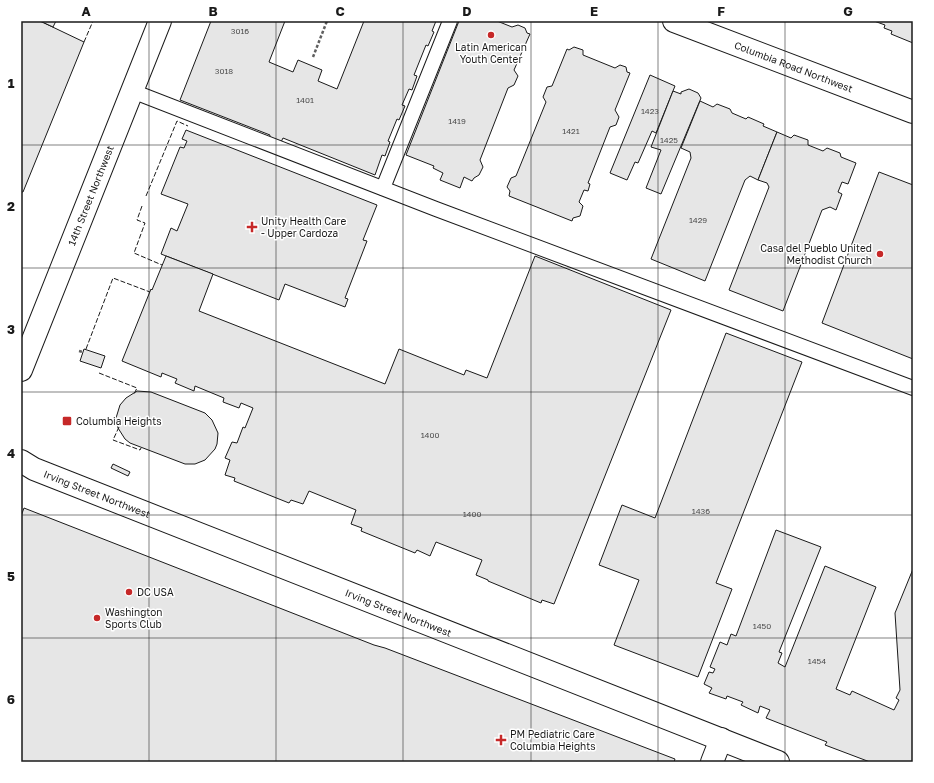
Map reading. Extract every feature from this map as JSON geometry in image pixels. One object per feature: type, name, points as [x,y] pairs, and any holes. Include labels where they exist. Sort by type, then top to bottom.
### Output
[{"type":"main road","name":"14th Street Northwest","points":[[21,370],[160,21]]},
{"type":"main road","name":"Columbia Road Northwest","points":[[674,21],[913,112]]},
{"type":"main road","name":"Irving Street Northwest","points":[[21,461],[34,469],[133,509],[778,762]]},
{"type":"main road","points":[[712,762],[721,740]]},
{"type":"lane","points":[[383,188],[450,21]]},
{"type":"lane","points":[[132,91],[383,188],[913,388]]},
{"type":"path","points":[[313,57],[327,21]]},
{"type":"building","points":[[21,21],[40,21],[84,42],[23,192],[21,192]]},
{"type":"building","points":[[40,21],[56,21],[53,27]]},
{"type":"building","points":[[211,21],[285,21],[269,62],[293,72],[298,60],[322,70],[318,81],[337,89],[364,21],[436,21],[432,31],[434,32],[428,46],[426,45],[414,75],[417,76],[412,90],[409,89],[402,105],[405,106],[399,120],[397,119],[388,141],[390,142],[385,156],[382,155],[375,175],[283,138],[280,144],[269,140],[270,135],[180,100]]},
{"type":"building","points":[[459,21],[497,21],[512,27],[518,25],[525,28],[527,33],[530,34],[514,70],[518,76],[514,85],[508,88],[480,160],[483,167],[479,175],[472,181],[464,177],[460,188],[440,180],[443,173],[433,168],[434,166],[406,155]]},
{"type":"building","points":[[874,21],[913,21],[913,43],[891,34],[892,31],[884,28],[885,25]]},
{"type":"building","points":[[574,47],[583,50],[583,55],[615,68],[620,65],[626,67],[627,72],[630,73],[615,110],[619,117],[616,125],[610,127],[588,183],[590,184],[588,191],[584,190],[579,202],[583,206],[580,216],[573,218],[572,221],[509,196],[510,191],[507,187],[511,178],[516,176],[546,102],[543,97],[547,87],[552,86],[567,49],[569,50]]},
{"type":"building","points":[[650,75],[675,86],[656,133],[652,131],[638,163],[635,162],[627,180],[610,173]]},
{"type":"building","points":[[689,89],[698,93],[701,98],[661,194],[646,188],[661,150],[651,147],[673,91],[681,94],[681,92]]},
{"type":"building","points":[[700,101],[713,107],[717,104],[730,109],[732,113],[746,119],[748,117],[777,132],[758,180],[750,176],[745,180],[705,281],[651,259],[691,158],[690,152],[681,148]]},
{"type":"building","points":[[186,130],[377,205],[363,240],[367,241],[345,298],[348,299],[345,307],[285,284],[279,300],[161,254],[171,228],[177,231],[188,204],[161,194],[180,147],[184,148],[187,141],[182,139]]},
{"type":"building","points":[[777,132],[791,138],[794,135],[808,140],[808,145],[823,151],[827,148],[840,153],[841,157],[856,163],[848,184],[842,182],[838,192],[842,194],[836,210],[830,207],[822,210],[783,311],[729,290],[769,187],[767,183],[758,180]]},
{"type":"building","name":"Casa del Pueblo United Methodist Church","points":[[879,172],[913,185],[913,359],[822,323]]},
{"type":"building","points":[[166,256],[213,274],[199,311],[385,384],[399,349],[464,375],[466,370],[487,378],[535,256],[671,310],[554,604],[542,600],[541,603],[476,575],[482,560],[436,542],[430,556],[417,550],[415,553],[361,531],[362,528],[351,524],[356,510],[309,491],[303,504],[291,500],[289,503],[234,481],[235,478],[225,475],[230,460],[225,458],[232,442],[237,443],[253,408],[241,403],[239,408],[223,402],[224,398],[195,386],[194,391],[175,383],[177,379],[162,373],[161,377],[122,361]]},
{"type":"building","points":[[726,333],[802,362],[716,583],[732,589],[698,677],[614,645],[639,580],[599,565],[622,505],[655,518]]},
{"type":"building","points":[[84,349],[105,356],[101,368],[80,361]]},
{"type":"building","points":[[137,391],[151,392],[205,413],[212,420],[218,433],[215,449],[205,460],[195,464],[185,464],[130,443],[125,439],[118,428],[116,418],[120,405],[126,398]]},
{"type":"building","points":[[113,464],[130,472],[128,476],[111,468]]},
{"type":"building","name":"DC USA","points":[[24,508],[374,645],[675,759],[674,762],[21,762],[21,516]]},
{"type":"building","points":[[776,530],[821,547],[779,652],[782,653],[778,663],[785,667],[825,566],[876,587],[836,689],[850,695],[852,691],[894,710],[899,700],[896,698],[900,690],[895,613],[913,569],[913,762],[870,762],[825,745],[827,742],[766,718],[770,710],[760,706],[758,713],[741,705],[743,702],[727,696],[726,699],[709,693],[712,688],[704,684],[709,672],[713,673],[715,669],[710,667],[720,642],[727,645],[731,634],[736,636]]},
{"type":"fence","points":[[84,42],[93,21]]},
{"type":"fence","points":[[146,196],[177,121],[188,126]]},
{"type":"fence","points":[[142,206],[137,220],[145,223],[134,253],[162,265]]},
{"type":"fence","points":[[86,349],[113,278],[150,292]]},
{"type":"fence","points":[[99,373],[137,388],[134,394]]},
{"type":"fence","points":[[119,427],[113,440],[140,450],[141,448]]},
{"type":"place","name":"Latin American Youth Center","points":[[491,35]]},
{"type":"place","name":"Unity Health Care - Upper Cardoza","points":[[252,227]]},
{"type":"place","name":"Casa del Pueblo United Methodist Church","points":[[880,254]]},
{"type":"place","name":"Columbia Heights","points":[[67,421]]},
{"type":"place","name":"DC USA","points":[[129,592]]},
{"type":"place","name":"Washington Sports Club","points":[[97,618]]},
{"type":"place","name":"PM Pediatric Care Columbia Heights","points":[[501,740]]}]
